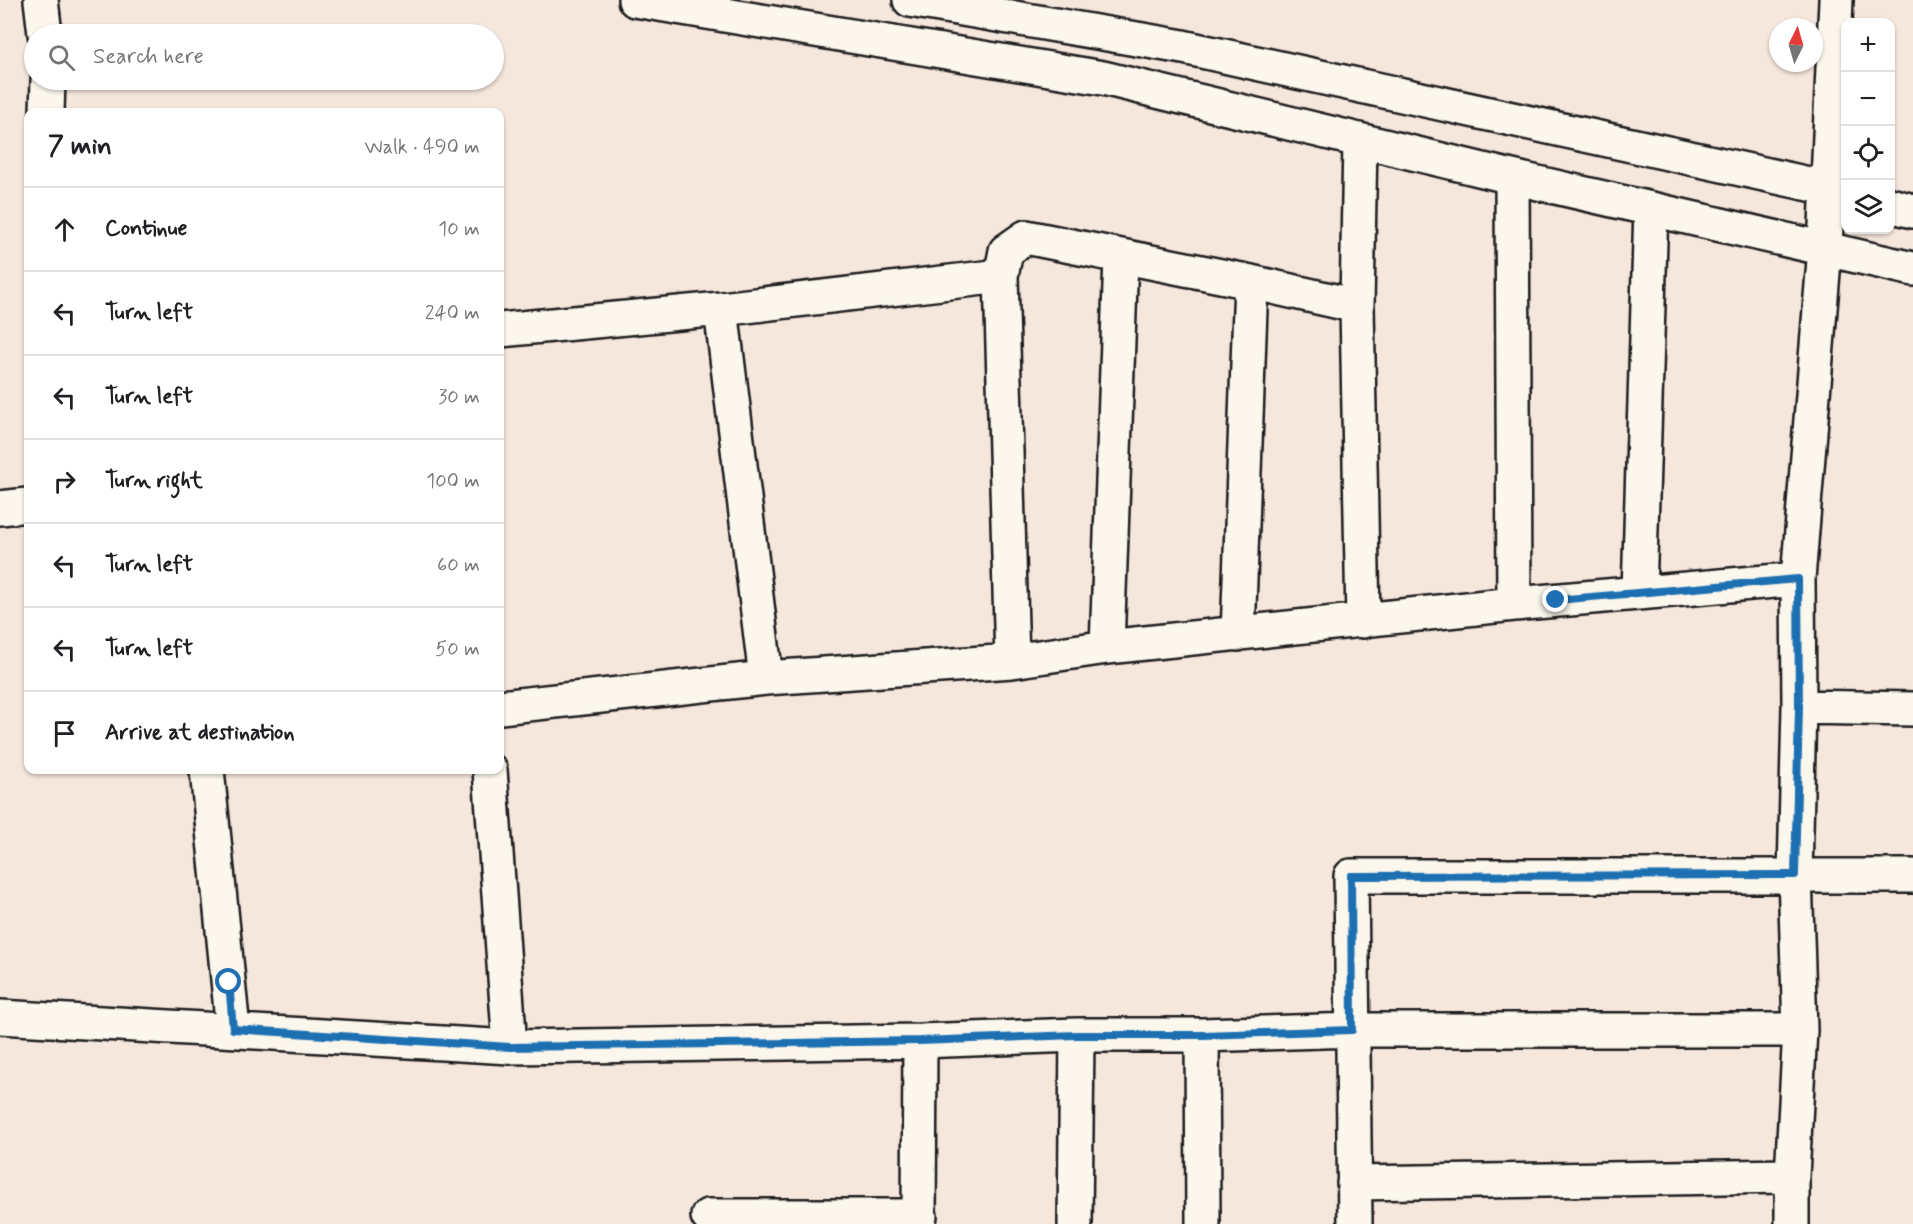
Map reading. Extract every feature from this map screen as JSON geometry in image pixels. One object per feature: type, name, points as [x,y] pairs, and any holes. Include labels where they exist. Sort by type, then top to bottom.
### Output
[{"type":"street","points":[[41,0],[44,24]]},
{"type":"street","points":[[635,0],[1103,78],[1512,177],[1913,269]]},
{"type":"street","points":[[910,0],[1183,47],[1836,190]]},
{"type":"street","points":[[1792,1224],[1792,1176],[1800,1030],[1795,875],[1799,707],[1798,579],[1825,248],[1836,190],[1836,0]]},
{"type":"street","points":[[47,108],[48,90]]},
{"type":"street","points":[[1360,141],[1357,306],[1363,621]]},
{"type":"street","points":[[1512,177],[1514,604]]},
{"type":"street","points":[[1895,206],[1913,211]]},
{"type":"street","points":[[1639,592],[1651,209]]},
{"type":"street","points":[[1012,661],[1001,276],[1005,251],[1026,237],[1251,282],[1357,306]]},
{"type":"street","points":[[1107,647],[1121,257]]},
{"type":"street","points":[[504,330],[721,309],[1001,276]]},
{"type":"street","points":[[1238,634],[1251,282]]},
{"type":"street","points":[[721,309],[766,678]]},
{"type":"street","points":[[0,508],[24,505]]},
{"type":"street","points":[[504,707],[766,678],[1012,661],[1107,647],[1514,604],[1798,579]]},
{"type":"street","points":[[1799,707],[1913,709]]},
{"type":"street","points":[[207,774],[233,1029]]},
{"type":"street","points":[[490,774],[510,1047]]},
{"type":"street","points":[[1355,1224],[1351,876],[1913,876]]},
{"type":"street","points":[[0,1017],[510,1047],[920,1041],[1077,1035],[1202,1035],[1352,1030],[1800,1030]]},
{"type":"street","points":[[1075,1224],[1077,1035]]},
{"type":"street","points":[[1202,1035],[1203,1224]]},
{"type":"street","points":[[708,1216],[920,1220],[920,1041]]},
{"type":"street","points":[[1354,1183],[1792,1176]]},
{"type":"route","points":[[229,982],[233,1029],[510,1047],[920,1041],[1077,1035],[1202,1035],[1352,1030],[1351,876],[1795,875],[1799,707],[1798,579],[1556,600]]}]
